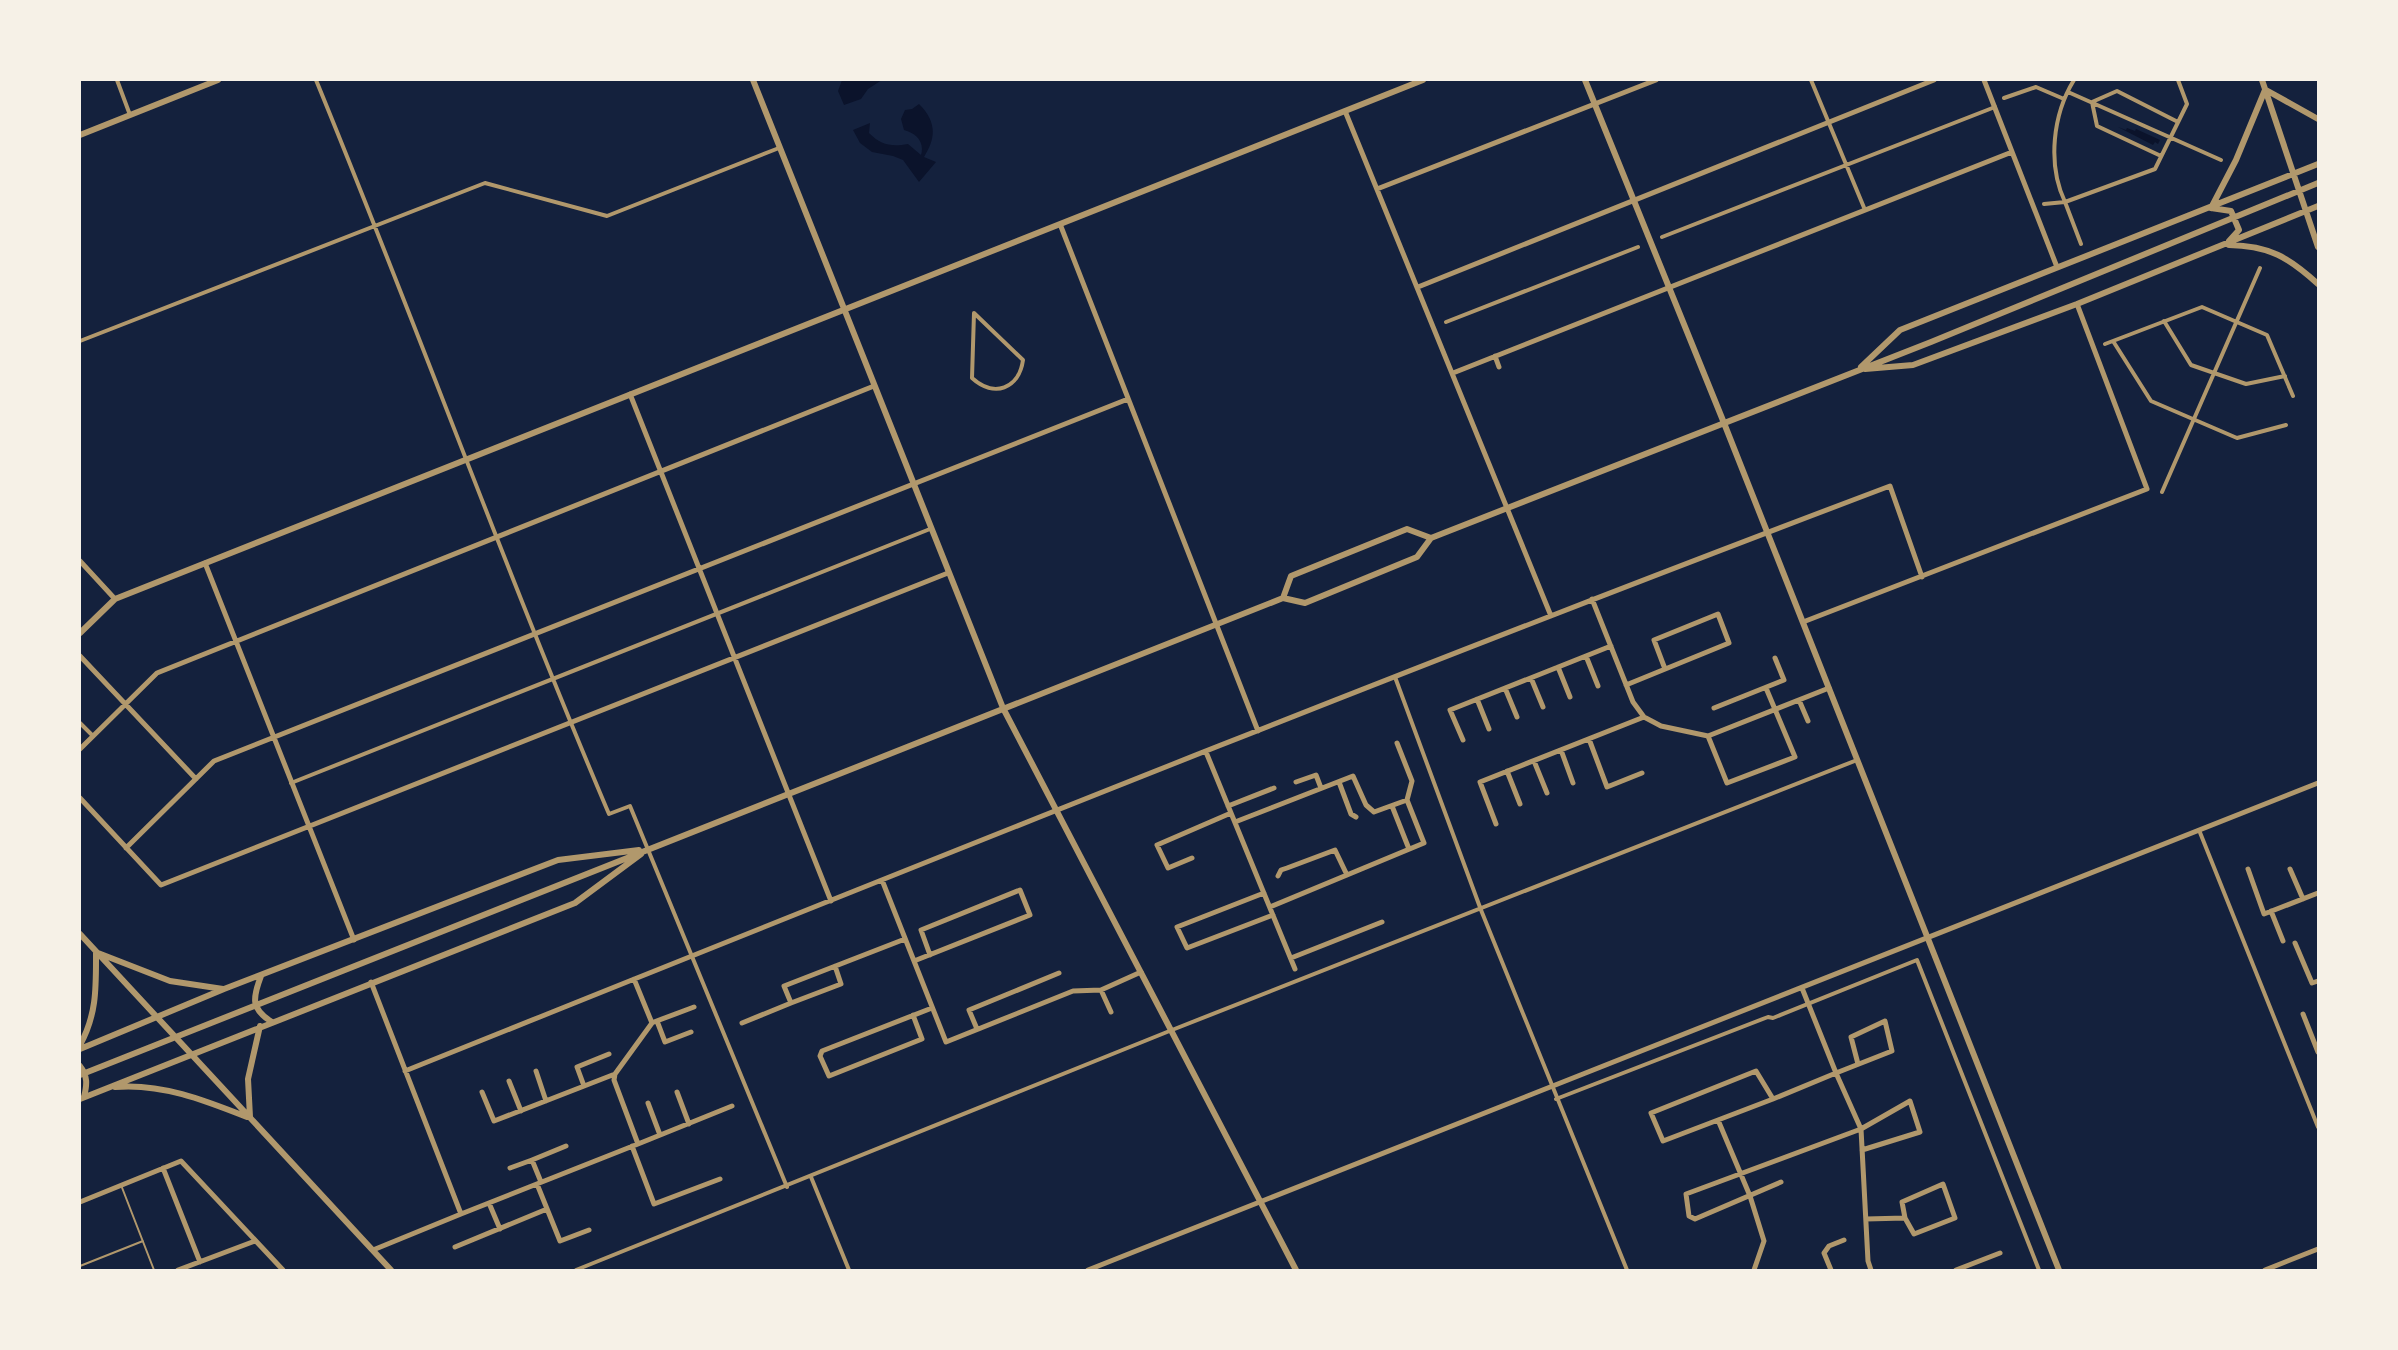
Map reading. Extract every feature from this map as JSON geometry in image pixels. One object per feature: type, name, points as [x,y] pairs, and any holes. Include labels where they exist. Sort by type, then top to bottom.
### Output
[{"type":"street","points":[[117,80],[130,115]]},
{"type":"street","points":[[80,135],[218,80]]},
{"type":"street","points":[[316,80],[376,226],[570,723],[609,814],[630,806],[787,1187]]},
{"type":"street","points":[[753,80],[1003,708],[1296,1270]]},
{"type":"street","points":[[80,633],[115,599],[1423,80]]},
{"type":"street","points":[[1585,80],[1724,423],[2059,1270]]},
{"type":"street","points":[[1377,189],[1656,80]]},
{"type":"street","points":[[1811,80],[1864,210]]},
{"type":"street","points":[[1418,287],[1934,80]]},
{"type":"street","points":[[1984,80],[2057,267]]},
{"type":"street","points":[[2074,80],[2064,99],[2057,124],[2055,145],[2058,186],[2081,244]]},
{"type":"street","points":[[2044,204],[2065,202],[2155,169],[2187,104],[2178,80]]},
{"type":"street","points":[[2262,80],[2319,247]]},
{"type":"street","points":[[2004,98],[2036,87],[2064,99]]},
{"type":"street","points":[[2265,90],[2319,119]]},
{"type":"street","points":[[2211,208],[2236,160],[2265,90]]},
{"type":"street","points":[[2092,102],[2117,91],[2178,122]]},
{"type":"street","points":[[2068,92],[2221,160]]},
{"type":"street","points":[[2092,102],[2097,126],[2161,156]]},
{"type":"street","points":[[1662,237],[1995,107]]},
{"type":"street","points":[[1345,111],[1551,616]]},
{"type":"street","points":[[80,341],[485,183],[607,216],[780,147]]},
{"type":"street","points":[[1453,373],[2012,152]]},
{"type":"street","points":[[1859,369],[1900,330],[2319,164]]},
{"type":"street","points":[[80,1075],[1283,598],[1305,603],[1417,557],[1431,538],[1931,342],[2319,183]]},
{"type":"street","points":[[1859,369],[1914,365],[2077,304],[2319,206]]},
{"type":"street","points":[[2211,208],[2231,212],[2240,230],[2225,244]]},
{"type":"street","points":[[1060,224],[1258,731]]},
{"type":"street","points":[[2225,244],[2252,245],[2293,261],[2319,284]]},
{"type":"street","points":[[1446,322],[1638,247]]},
{"type":"street","points":[[2162,492],[2260,268]]},
{"type":"street","points":[[1803,622],[2147,489],[2077,304]]},
{"type":"street","points":[[2105,344],[2202,307],[2267,335],[2293,396]]},
{"type":"street","points":[[974,313],[1023,360],[1022,371],[1017,379],[1002,387],[986,389],[972,378],[974,313]]},
{"type":"street","points":[[2164,321],[2191,366],[2246,384],[2285,376]]},
{"type":"street","points":[[2113,341],[2151,401],[2236,438],[2286,424]]},
{"type":"street","points":[[1495,356],[1499,367]]},
{"type":"street","points":[[80,749],[157,673],[874,386]]},
{"type":"street","points":[[630,394],[831,901]]},
{"type":"street","points":[[126,848],[214,761],[1128,399]]},
{"type":"street","points":[[405,1071],[1057,810],[1890,486],[1922,577]]},
{"type":"street","points":[[291,783],[930,529]]},
{"type":"street","points":[[1283,598],[1291,576],[1407,529],[1431,538]]},
{"type":"street","points":[[80,561],[115,599]]},
{"type":"street","points":[[205,563],[354,940]]},
{"type":"street","points":[[80,798],[161,885],[948,573]]},
{"type":"street","points":[[1592,600],[1633,702],[1644,717],[1661,726],[1708,736],[1829,688]]},
{"type":"street","points":[[1626,685],[1729,643],[1718,614],[1654,640],[1665,669]]},
{"type":"street","points":[[1463,740],[1450,710],[1611,646]]},
{"type":"street","points":[[80,656],[196,779]]},
{"type":"street","points":[[1586,656],[1598,686]]},
{"type":"street","points":[[1714,708],[1784,680],[1775,658]]},
{"type":"street","points":[[1558,667],[1570,697]]},
{"type":"street","points":[[1395,677],[1481,910],[1627,1270]]},
{"type":"street","points":[[1531,678],[1544,707]]},
{"type":"street","points":[[1708,736],[1727,783],[1795,757],[1766,687]]},
{"type":"street","points":[[1505,688],[1517,717]]},
{"type":"street","points":[[1477,699],[1489,729]]},
{"type":"street","points":[[1799,700],[1808,721]]},
{"type":"street","points":[[1496,824],[1480,782],[1644,717]]},
{"type":"street","points":[[80,723],[93,736]]},
{"type":"street","points":[[1589,739],[1607,787],[1642,773]]},
{"type":"street","points":[[1270,907],[1424,843],[1407,800],[1412,781],[1397,743]]},
{"type":"street","points":[[1561,750],[1573,783]]},
{"type":"street","points":[[1206,752],[1295,969]]},
{"type":"street","points":[[576,1270],[787,1187],[1172,1030],[1857,760]]},
{"type":"street","points":[[1534,761],[1547,793]]},
{"type":"street","points":[[1507,771],[1520,804]]},
{"type":"street","points":[[1296,782],[1316,775],[1322,788]]},
{"type":"street","points":[[1235,822],[1353,776],[1366,805],[1374,812],[1407,800]]},
{"type":"street","points":[[1339,782],[1351,814],[1356,817]]},
{"type":"street","points":[[1089,1270],[2319,783]]},
{"type":"street","points":[[1228,806],[1274,788]]},
{"type":"street","points":[[1392,806],[1409,849]]},
{"type":"street","points":[[1192,858],[1168,868],[1157,845],[1231,813]]},
{"type":"street","points":[[2199,830],[2319,1127]]},
{"type":"street","points":[[80,1047],[558,860],[648,848]]},
{"type":"street","points":[[82,1098],[575,903],[648,848]]},
{"type":"street","points":[[1278,876],[1281,870],[1335,850],[1347,875]]},
{"type":"street","points":[[2248,869],[2264,914],[2319,893]]},
{"type":"street","points":[[2290,869],[2303,899]]},
{"type":"street","points":[[882,880],[946,1042],[1073,991],[1101,990],[1141,972]]},
{"type":"street","points":[[914,962],[1030,915],[1020,890],[921,930],[930,955]]},
{"type":"street","points":[[1264,893],[1177,927],[1187,948],[1273,915]]},
{"type":"street","points":[[2271,911],[2283,941]]},
{"type":"street","points":[[1291,958],[1382,922]]},
{"type":"street","points":[[80,934],[391,1270]]},
{"type":"street","points":[[791,1003],[784,986],[905,939]]},
{"type":"street","points":[[2295,943],[2312,983],[2319,981]]},
{"type":"street","points":[[96,953],[170,981],[224,989]]},
{"type":"street","points":[[80,1047],[90,1027],[95,1005],[96,953]]},
{"type":"street","points":[[1556,1099],[1768,1017],[1773,1018],[1917,960],[2039,1270]]},
{"type":"street","points":[[742,1023],[841,984],[835,966]]},
{"type":"street","points":[[977,1029],[969,1010],[1059,973]]},
{"type":"street","points":[[261,976],[255,992],[255,1004],[262,1016],[272,1022]]},
{"type":"street","points":[[634,979],[665,1042],[691,1032]]},
{"type":"street","points":[[371,982],[461,1214]]},
{"type":"street","points":[[1802,988],[1861,1129],[1868,1261],[1871,1270]]},
{"type":"street","points":[[1101,990],[1112,1012]]},
{"type":"street","points":[[694,1007],[655,1022],[615,1074],[614,1080],[654,1204],[720,1179]]},
{"type":"street","points":[[913,1015],[922,1039],[829,1076],[820,1056],[822,1051],[913,1015],[932,1008]]},
{"type":"street","points":[[2303,1014],[2319,1052]]},
{"type":"street","points":[[1773,1099],[1756,1071],[1651,1113],[1663,1141],[1773,1099],[1892,1052],[1885,1021],[1851,1037],[1858,1064]]},
{"type":"street","points":[[250,1118],[248,1079],[261,1026]]},
{"type":"street","points":[[584,1086],[577,1067],[609,1053]]},
{"type":"street","points":[[80,1066],[85,1072],[87,1085],[82,1098]]},
{"type":"street","points":[[536,1071],[546,1101]]},
{"type":"street","points":[[482,1092],[494,1121],[615,1074]]},
{"type":"street","points":[[509,1081],[521,1111]]},
{"type":"street","points":[[108,1087],[145,1086],[182,1094],[250,1118]]},
{"type":"street","points":[[677,1092],[689,1124]]},
{"type":"street","points":[[1781,1182],[1695,1219],[1689,1216],[1686,1194],[1861,1129],[1910,1101],[1920,1132],[1862,1150]]},
{"type":"street","points":[[648,1103],[660,1135]]},
{"type":"street","points":[[373,1250],[732,1106]]},
{"type":"street","points":[[1718,1120],[1739,1175],[1750,1196],[1764,1241],[1754,1270]]},
{"type":"street","points":[[510,1168],[566,1146]]},
{"type":"street","points":[[532,1160],[547,1209],[560,1241],[589,1230]]},
{"type":"street","points":[[80,1202],[181,1161],[283,1270]]},
{"type":"street","points":[[163,1168],[200,1262]]},
{"type":"street","points":[[811,1177],[849,1270]]},
{"type":"street","points":[[1943,1184],[1955,1218],[1914,1233],[1905,1218],[1902,1202],[1943,1184]]},
{"type":"street","points":[[489,1203],[500,1229]]},
{"type":"street","points":[[455,1247],[547,1209]]},
{"type":"street","points":[[1866,1219],[1905,1218]]},
{"type":"street","points":[[178,1270],[255,1240]]},
{"type":"street","points":[[1831,1270],[1824,1253],[1829,1246],[1844,1240]]},
{"type":"street","points":[[2265,1270],[2319,1249]]},
{"type":"street","points":[[1956,1270],[2000,1253]]},
{"type":"lane","points":[[121,1185],[154,1270]]},
{"type":"lane","points":[[80,1266],[143,1241]]},
{"type":"water","points":[[842,80],[882,80],[868,89],[861,99],[844,105],[838,91]]},
{"type":"water","points":[[919,104],[929,117],[933,130],[931,143],[924,157],[936,162],[919,182],[903,160],[872,152],[860,143],[853,130],[870,123],[869,133],[882,143],[908,144],[921,155],[921,142],[912,133],[904,130],[901,119],[905,110],[912,109]]},
{"type":"water","points":[[2118,127],[2135,131],[2136,129],[2160,140],[2158,144],[2155,142],[2153,145]]}]
